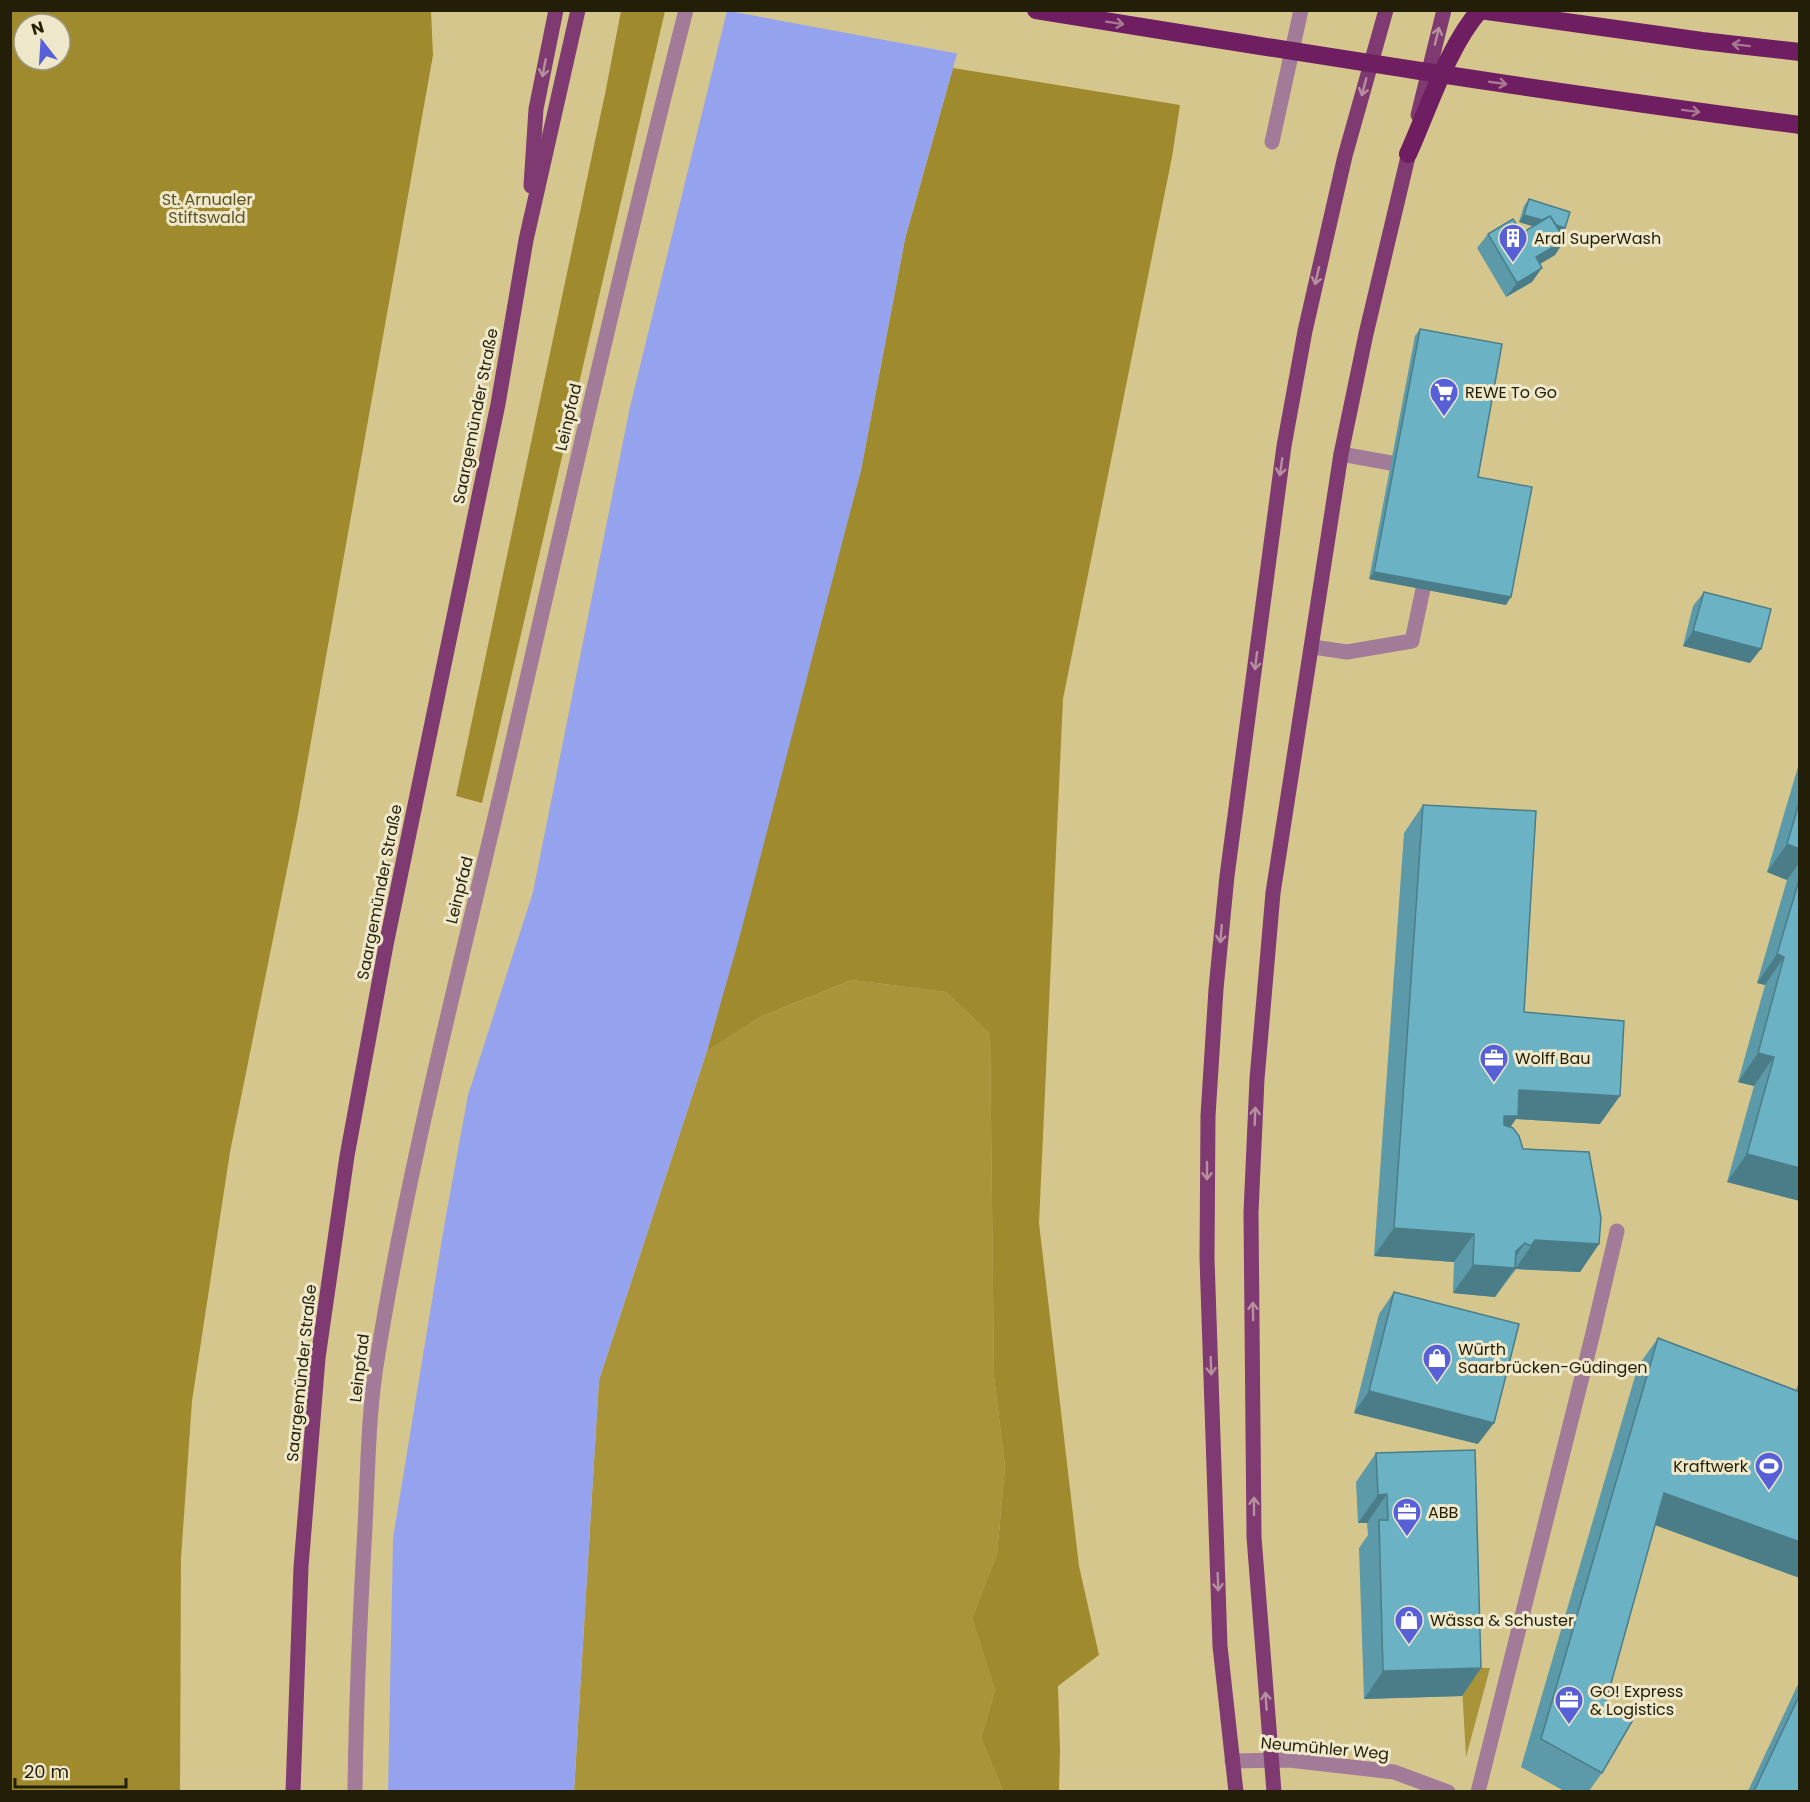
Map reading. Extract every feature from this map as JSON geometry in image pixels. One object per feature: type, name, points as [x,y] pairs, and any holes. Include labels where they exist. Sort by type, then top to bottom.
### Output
[{"type":"highway","points":[[1036,10],[1451,76],[1800,125]]},
{"type":"highway","points":[[1408,154],[1452,53],[1480,10],[1702,41],[1800,52]]},
{"type":"main road","points":[[526,240],[536,109],[556,10]]},
{"type":"main road","name":"Saargemünder Straße","points":[[293,1791],[301,1567],[318,1358],[347,1156],[386,945],[498,404],[526,240],[578,10]]},
{"type":"main road","points":[[1236,1791],[1220,1646],[1207,1258],[1208,1116],[1216,989],[1227,876],[1284,446],[1305,331],[1345,156],[1386,10]]},
{"type":"main road","points":[[1274,1791],[1254,1537],[1252,1201],[1257,1079],[1273,893],[1313,647],[1341,454],[1366,334],[1444,10]]},
{"type":"street","name":"Leinpfad","points":[[355,1791],[366,1504],[379,1347],[430,1086],[490,840],[590,402],[686,10]]},
{"type":"street","points":[[1272,142],[1301,10]]},
{"type":"street","points":[[1341,454],[1391,463]]},
{"type":"street","points":[[1313,647],[1347,652],[1412,641],[1423,589]]},
{"type":"street","points":[[1478,1791],[1617,1231]]},
{"type":"street","name":"Neumühler Weg","points":[[1232,1761],[1270,1759],[1394,1772],[1448,1791]]},
{"type":"shaded area","points":[[852,980],[946,992],[990,1034],[994,1376],[1005,1467],[997,1554],[972,1618],[995,1691],[981,1738],[1003,1791],[574,1792],[599,1380],[707,1051],[762,1016]]},
{"type":"shaded area","points":[[1461,1668],[1490,1668],[1466,1757]]},
{"type":"green space","name":"St. Arnualer Stiftswald","points":[[11,10],[431,11],[433,55],[297,820],[230,1152],[192,1401],[181,1558],[180,1791],[11,1791]]},
{"type":"green space","points":[[621,11],[665,11],[482,803],[456,796]]},
{"type":"green space","points":[[953,68],[1180,105],[1172,157],[1063,699],[1039,1223],[1079,1566],[1099,1655],[1058,1686],[1059,1791],[1003,1791],[981,1738],[995,1691],[972,1618],[997,1554],[1005,1467],[994,1376],[990,1034],[946,992],[852,980],[762,1016],[707,1051],[861,470],[905,239]]},
{"type":"water","points":[[727,11],[969,11],[905,239],[861,470],[739,939],[707,1051],[599,1380],[574,1791],[388,1792],[393,1538],[468,1095],[533,892],[630,407]]},
{"type":"pier","points":[[729,10],[972,10],[960,54],[729,11]]},
{"type":"building","points":[[1529,199],[1570,212],[1565,228],[1556,225],[1550,216],[1542,220],[1524,215]]},
{"type":"building","points":[[1550,216],[1565,240],[1536,257],[1542,268],[1517,283],[1488,234],[1513,219],[1522,233]]},
{"type":"building","points":[[1420,329],[1502,344],[1478,477],[1532,487],[1511,597],[1374,572]]},
{"type":"building","points":[[1704,592],[1771,609],[1761,649],[1693,631]]},
{"type":"building","points":[[1800,800],[1800,849],[1787,844]]},
{"type":"building","name":"Wolff Bau","points":[[1423,805],[1536,811],[1524,1012],[1624,1021],[1620,1096],[1519,1090],[1518,1116],[1504,1116],[1504,1125],[1513,1128],[1519,1136],[1523,1149],[1589,1152],[1601,1218],[1599,1244],[1535,1240],[1531,1246],[1525,1243],[1516,1251],[1515,1268],[1473,1265],[1474,1234],[1394,1228]]},
{"type":"building","points":[[1800,877],[1800,1168],[1747,1154],[1774,1057],[1758,1053],[1784,957],[1777,954]]},
{"type":"building","points":[[1394,1292],[1519,1324],[1494,1423],[1369,1391]]},
{"type":"building","points":[[1658,1338],[1800,1392],[1800,1542],[1664,1493],[1605,1705],[1634,1718],[1602,1773],[1541,1739]]},
{"type":"building","points":[[1475,1450],[1481,1668],[1383,1671],[1379,1520],[1388,1520],[1387,1494],[1378,1495],[1376,1453]]},
{"type":"building","points":[[1800,1694],[1800,1791],[1754,1791]]},
{"type":"place","name":"Aral SuperWash","points":[[1513,264]]},
{"type":"place","name":"REWE To Go","points":[[1444,418]]},
{"type":"place","name":"Wolff Bau","points":[[1494,1084]]},
{"type":"place","name":"Würth Saarbrücken-Güdingen","points":[[1437,1384]]},
{"type":"place","name":"Kraftwerk","points":[[1769,1492]]},
{"type":"place","name":"ABB","points":[[1407,1538]]},
{"type":"place","name":"Wässa & Schuster","points":[[1409,1646]]},
{"type":"place","name":"GO! Express & Logistics","points":[[1569,1726]]}]
